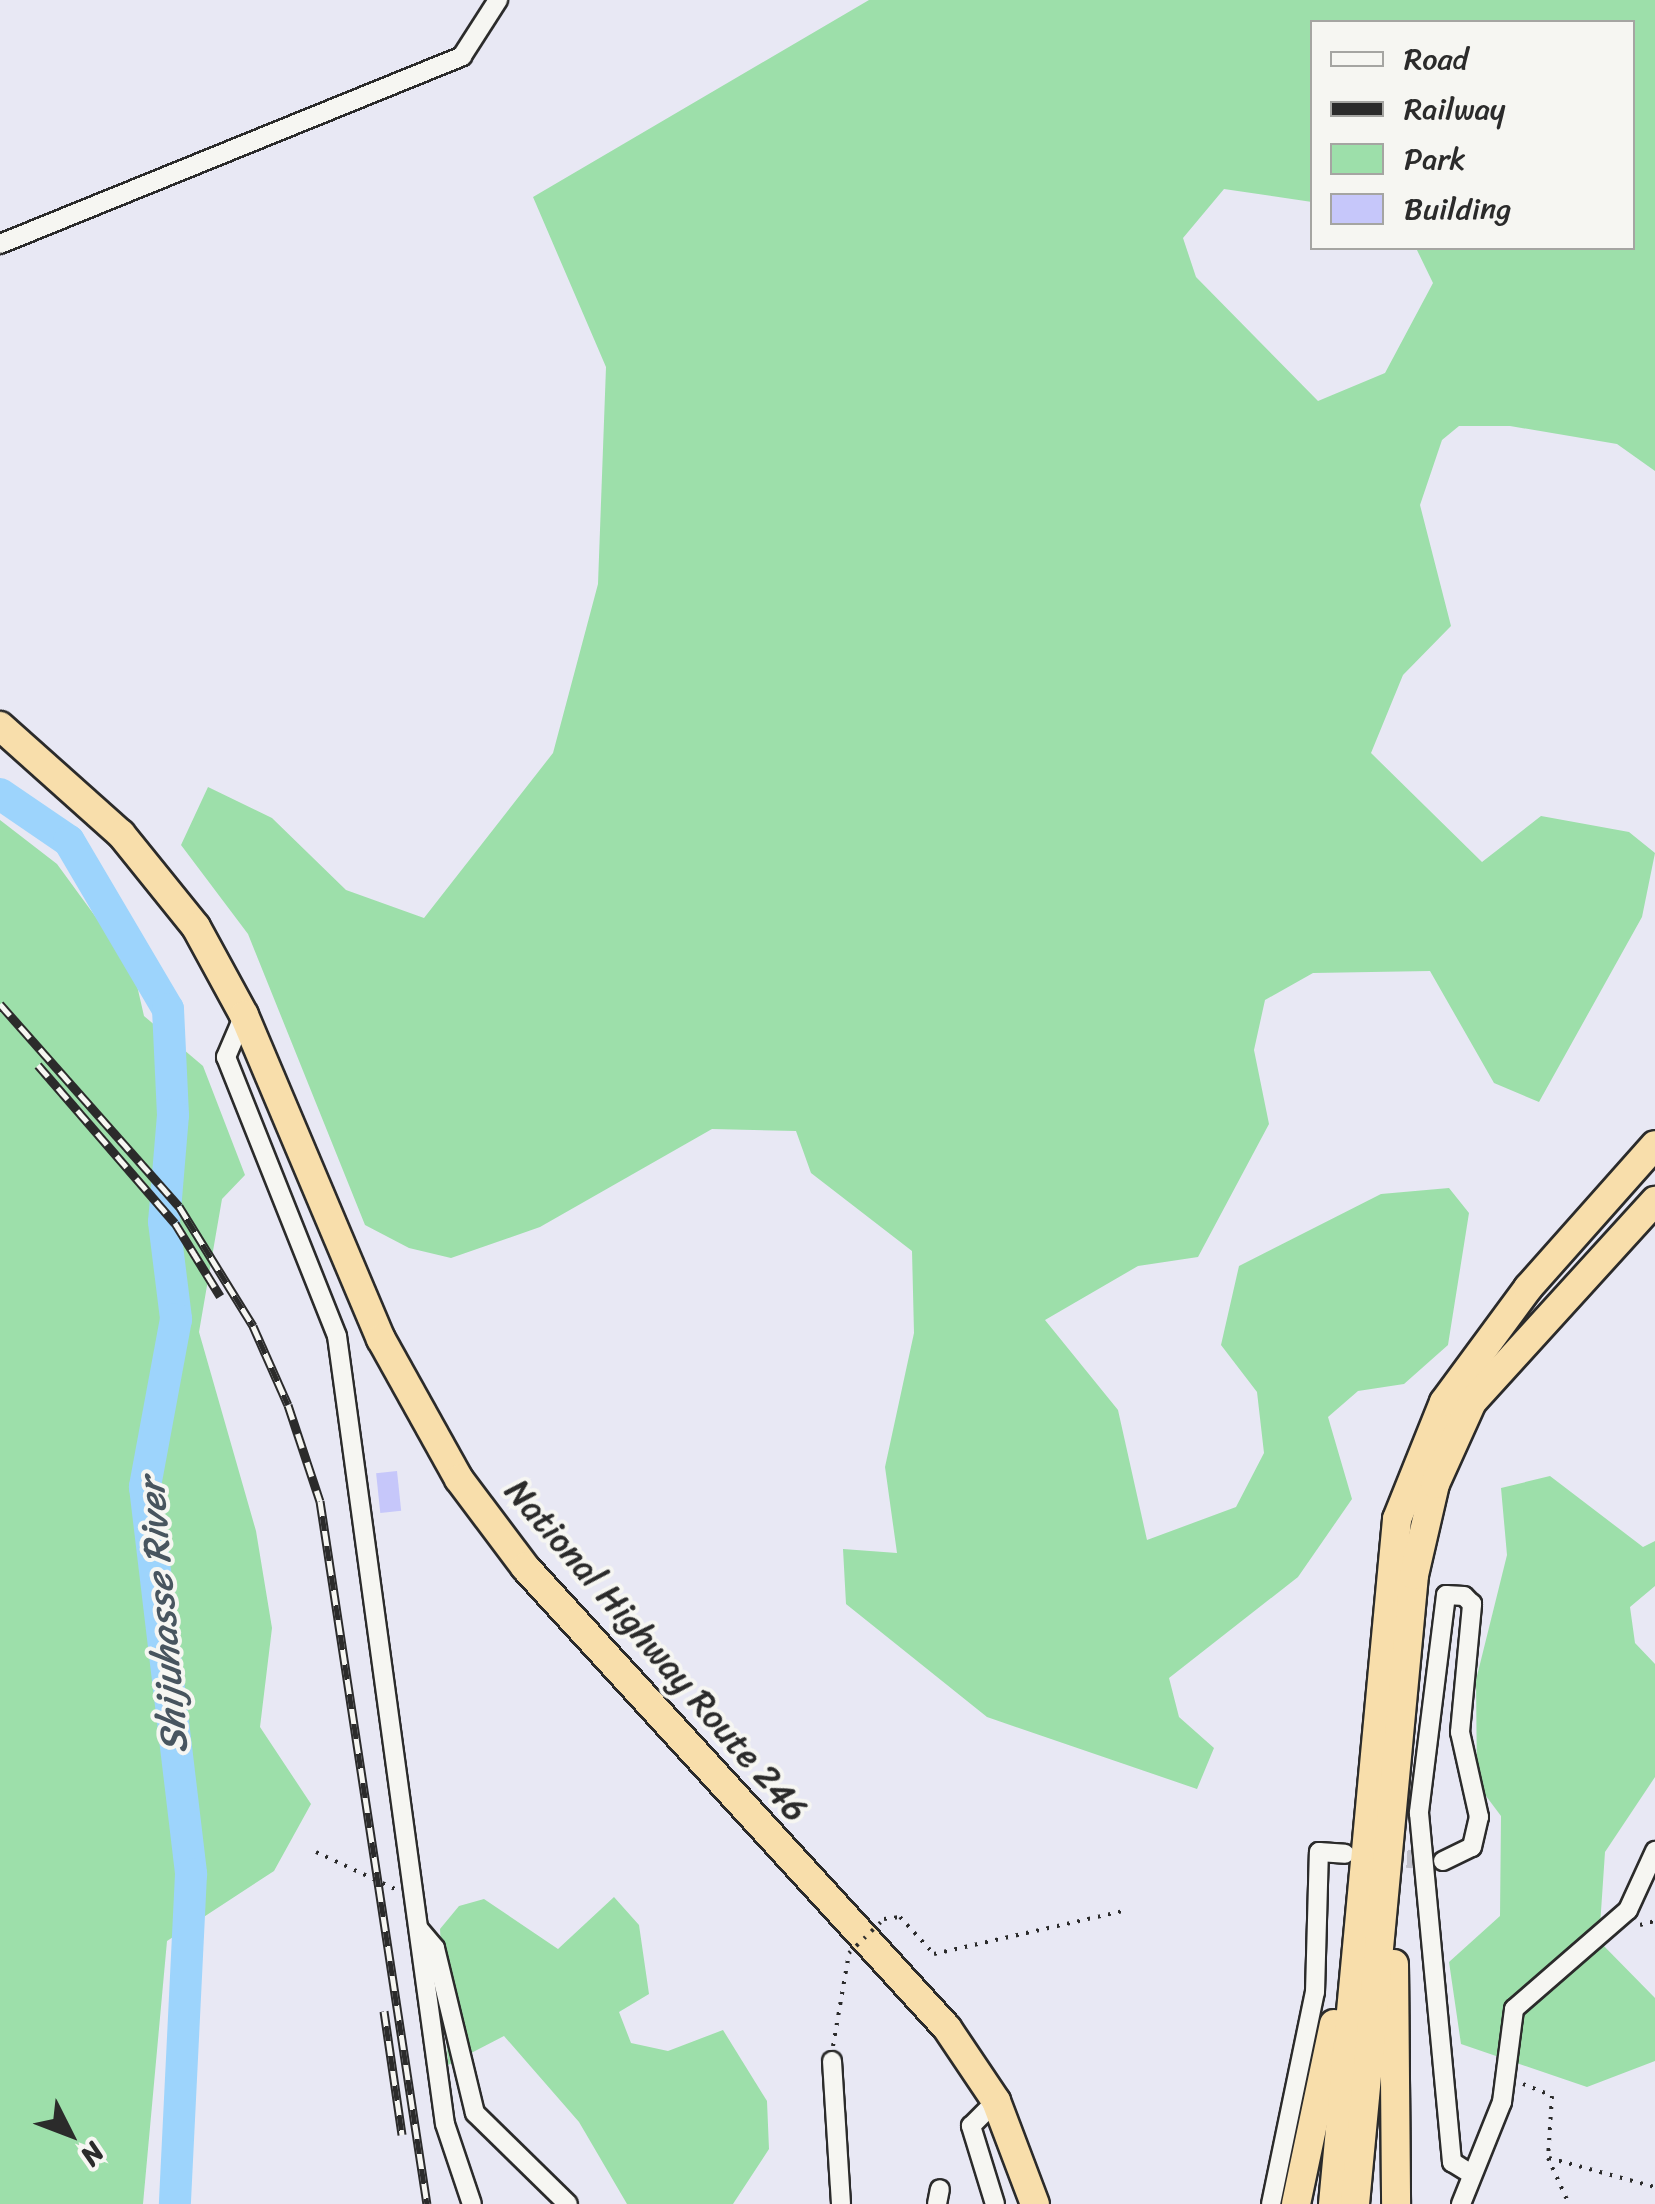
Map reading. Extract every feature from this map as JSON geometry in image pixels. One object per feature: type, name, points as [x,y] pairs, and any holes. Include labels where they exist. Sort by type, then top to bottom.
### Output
[{"type":"highway","name":"National Highway Route 246","points":[[0,726],[168,888],[244,1015],[380,1339],[459,1479],[525,1568],[946,2028],[996,2100],[1022,2160],[1035,2204]]},
{"type":"highway","points":[[1296,2204],[1354,1860],[1390,1550],[1422,1444],[1528,1288],[1655,1145]]},
{"type":"highway","points":[[1355,2204],[1391,1863],[1414,1575],[1443,1460],[1472,1402],[1655,1201]]},
{"type":"highway","points":[[1333,2204],[1354,1860]]},
{"type":"highway","points":[[1391,1863],[1396,2204]]},
{"type":"highway","points":[[1022,2160],[1026,2204]]},
{"type":"street","points":[[0,244],[462,56],[498,0]]},
{"type":"street","points":[[244,1015],[226,1057],[337,1336],[445,2124],[472,2204]]},
{"type":"street","points":[[1442,1862],[1472,1848],[1479,1818],[1460,1732],[1472,1604],[1446,1595],[1419,1814],[1423,1915],[1448,2068],[1452,2162],[1471,2174]]},
{"type":"street","points":[[1462,2204],[1504,2079],[1514,2009],[1618,1922],[1655,1851]]},
{"type":"street","points":[[1271,2204],[1315,1992],[1318,1852],[1354,1860]]},
{"type":"street","points":[[419,1924],[435,1948],[475,2114],[568,2204]]},
{"type":"street","points":[[832,2061],[841,2204]]},
{"type":"street","points":[[995,2204],[972,2126],[996,2100]]},
{"type":"path","points":[[316,1852],[392,1886],[419,1924]]},
{"type":"path","points":[[832,2061],[836,1984],[849,1953],[884,1920],[900,1917],[934,1954],[1127,1910]]},
{"type":"path","points":[[1504,2079],[1552,2096],[1548,2158],[1570,2204]]},
{"type":"path","points":[[1548,2158],[1655,2187]]},
{"type":"green space","points":[[869,0],[1655,0],[1655,471],[1617,444],[1510,426],[1459,426],[1442,440],[1420,505],[1451,626],[1403,675],[1371,753],[1482,862],[1541,816],[1629,832],[1655,853],[1642,917],[1539,1102],[1494,1083],[1430,971],[1313,973],[1265,1000],[1254,1050],[1269,1124],[1198,1257],[1138,1266],[1045,1320],[1118,1410],[1147,1540],[1236,1507],[1264,1453],[1257,1392],[1221,1345],[1239,1266],[1381,1194],[1449,1188],[1469,1213],[1448,1345],[1404,1384],[1358,1391],[1328,1417],[1352,1499],[1298,1577],[1169,1678],[1179,1717],[1214,1748],[1197,1789],[987,1717],[846,1604],[843,1549],[897,1553],[885,1467],[914,1333],[912,1251],[811,1173],[796,1131],[712,1129],[540,1227],[451,1258],[409,1248],[365,1225],[248,934],[181,845],[208,787],[272,818],[346,890],[424,918],[553,753],[598,584],[606,367],[533,197]]},
{"type":"green space","points":[[0,820],[57,864],[133,968],[144,1016],[203,1066],[245,1175],[222,1199],[199,1332],[256,1531],[272,1628],[260,1727],[311,1804],[274,1871],[167,1941],[143,2204],[0,2204]]},
{"type":"green space","points":[[1550,1476],[1643,1547],[1655,1541],[1655,1586],[1630,1607],[1635,1643],[1655,1664],[1655,1777],[1605,1852],[1599,1941],[1655,1998],[1655,2061],[1587,2087],[1461,2044],[1449,1962],[1500,1916],[1501,1816],[1477,1784],[1476,1680],[1507,1555],[1501,1488]]},
{"type":"green space","points":[[614,1897],[639,1925],[649,1994],[619,2012],[631,2043],[668,2051],[723,2030],[767,2101],[769,2149],[733,2204],[627,2204],[579,2122],[504,2036],[448,2065],[440,1929],[459,1906],[484,1899],[558,1949]]},
{"type":"building","points":[[397,1471],[401,1511],[380,1513],[376,1473]]},
{"type":"waterway","name":"Shijuhasse River","points":[[0,794],[69,841],[168,1009],[173,1115],[164,1222],[176,1319],[145,1487],[191,1874],[175,2204]]},
{"type":"tunnel","points":[[1380,1857],[1439,1861]]},
{"type":"railway","points":[[0,1004],[179,1206],[253,1326],[288,1405],[320,1501],[427,2204]]},
{"type":"railway","points":[[38,1065],[175,1223],[220,1296]]},
{"type":"railway","points":[[384,2011],[402,2135]]}]
